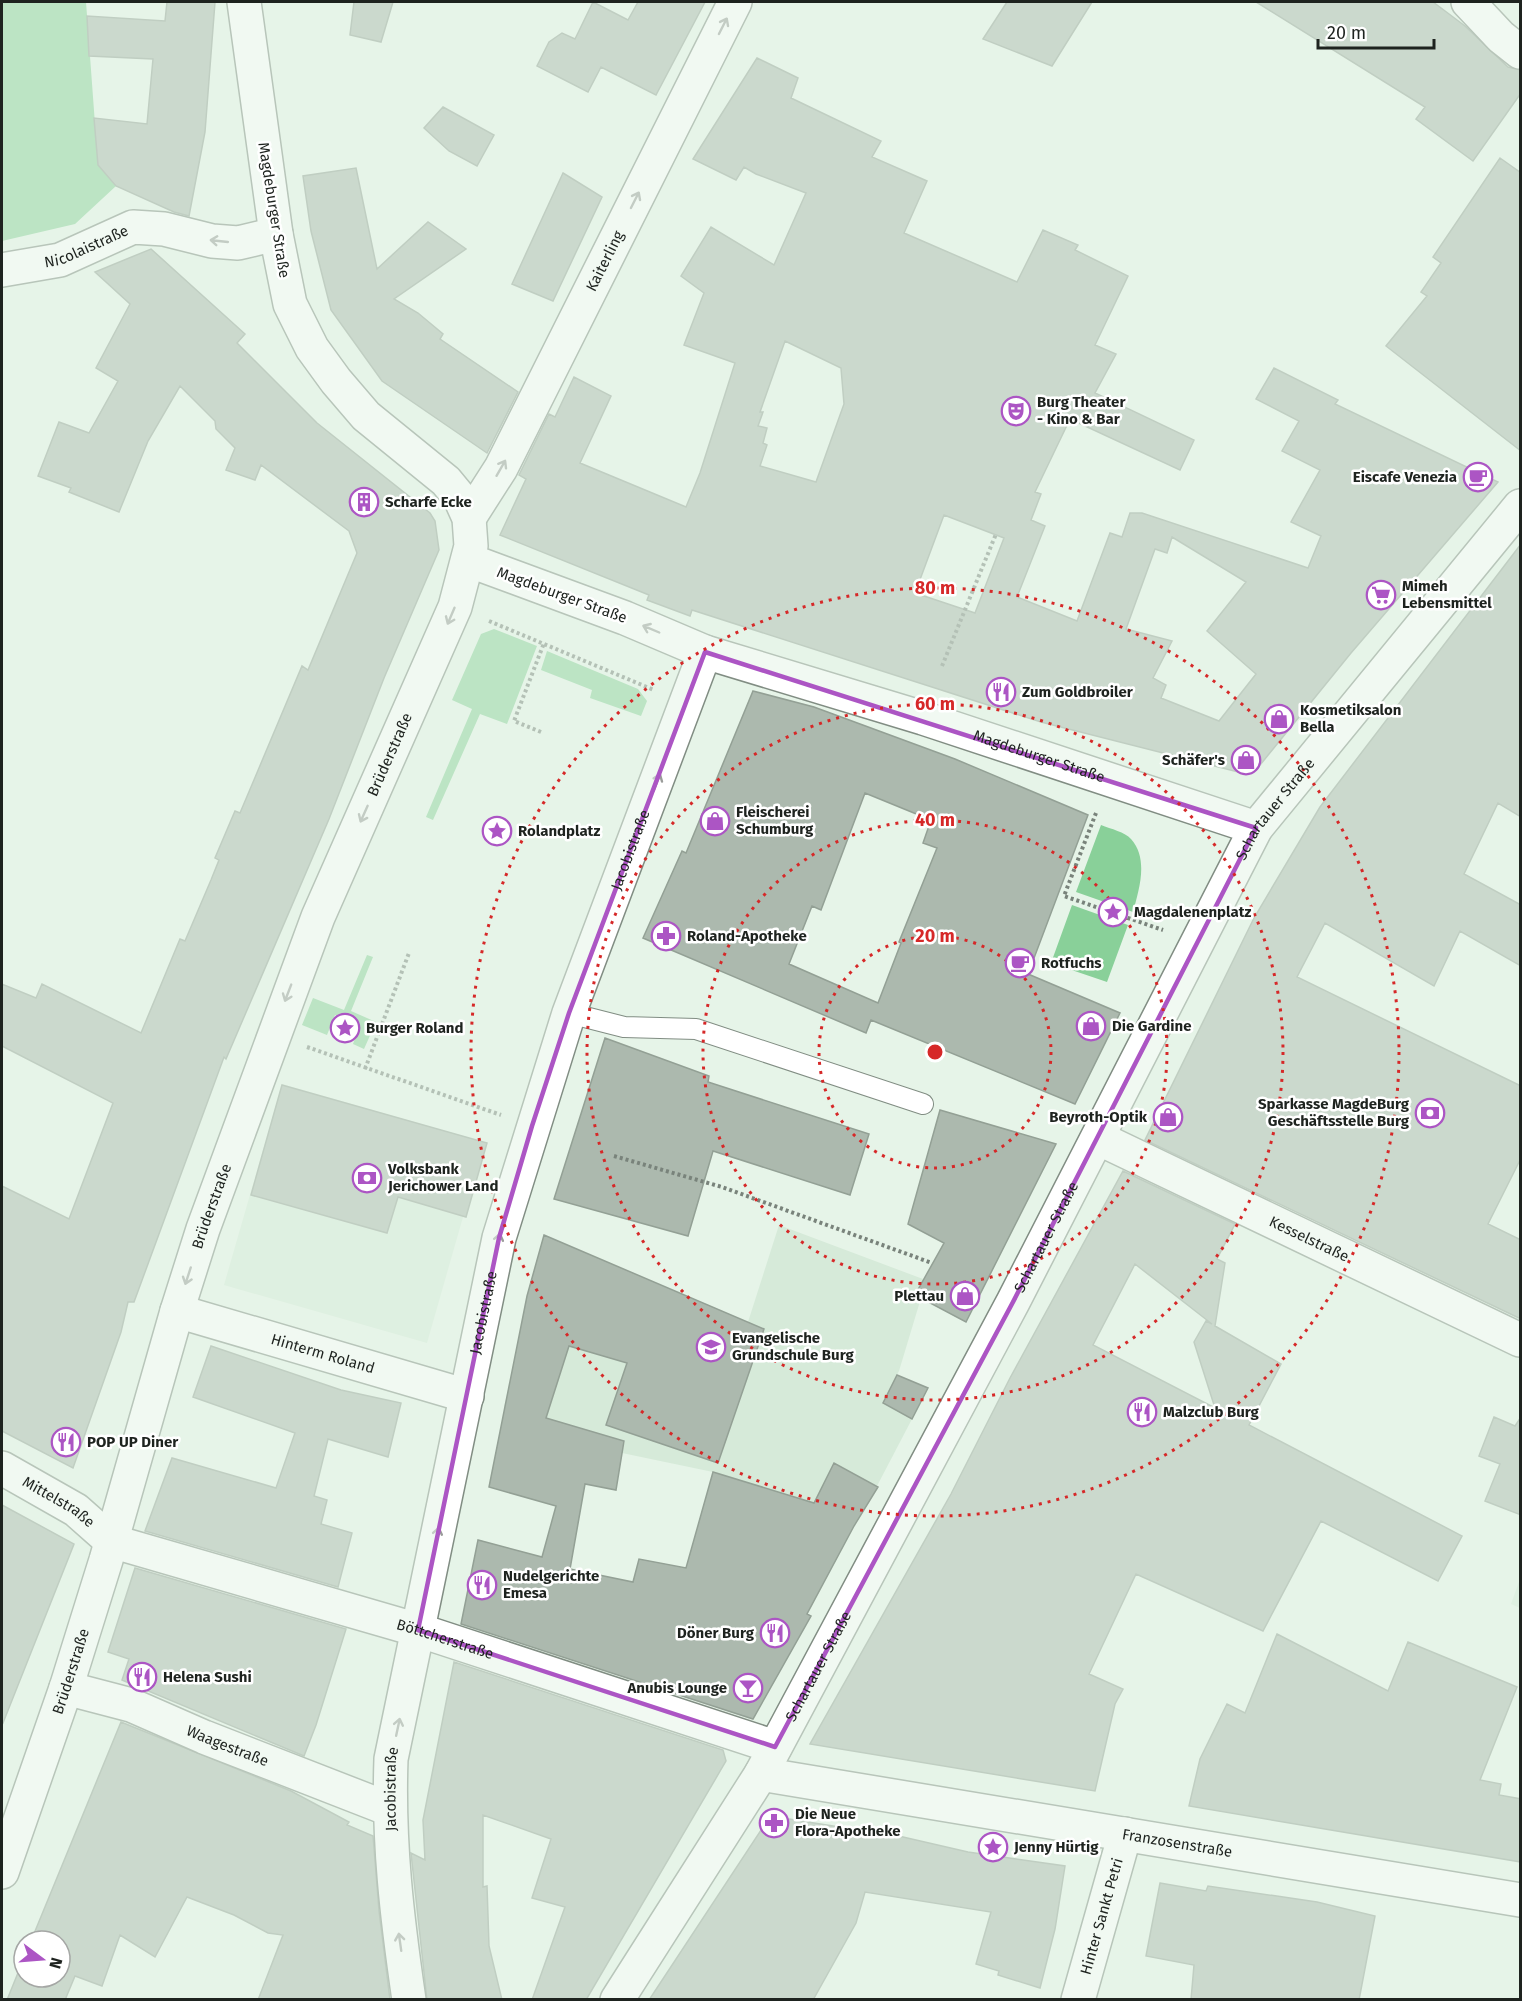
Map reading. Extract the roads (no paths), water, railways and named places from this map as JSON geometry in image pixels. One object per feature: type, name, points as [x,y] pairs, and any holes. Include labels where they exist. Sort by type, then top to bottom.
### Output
[{"type":"street","name":"Magdeburger Straße","points":[[244,2],[276,234],[290,304],[312,348],[366,416],[446,481],[460,498],[469,518],[472,532],[468,560],[626,618],[705,652],[934,722],[1256,828]]},
{"type":"street","name":"Kaiterling","points":[[469,518],[501,468],[735,2]]},
{"type":"street","points":[[1468,2],[1501,37],[1521,52]]},
{"type":"street","name":"Nicolaistraße","points":[[2,270],[60,260],[133,227],[164,229],[212,241],[238,243],[276,234]]},
{"type":"street","name":"Schartauer Straße","points":[[617,2000],[768,1760],[1098,1138],[1256,828],[1515,522]]},
{"type":"street","name":"Brüderstraße","points":[[2,1872],[66,1688],[177,1311],[273,1035],[318,917],[455,607],[468,560]]},
{"type":"street","name":"Jacobistraße","points":[[409,2000],[393,1891],[389,1809],[391,1759],[499,1238],[568,1013],[705,652]]},
{"type":"street","name":"Kesselstraße","points":[[1098,1138],[1521,1340]]},
{"type":"street","name":"Hinterm Roland","points":[[177,1311],[467,1396]]},
{"type":"street","name":"Mittelstraße","points":[[2,1468],[76,1510],[111,1541]]},
{"type":"street","name":"Böttcherstraße","points":[[111,1541],[418,1630],[768,1760]]},
{"type":"street","name":"Waagestraße","points":[[66,1688],[131,1705],[204,1737],[389,1809]]},
{"type":"street","name":"Franzosenstraße","points":[[768,1760],[873,1794],[1521,1900]]},
{"type":"street","name":"Hinter Sankt Petri","points":[[1078,2000],[1125,1834]]},
{"type":"lane","points":[[568,1013],[624,1027],[696,1029],[923,1104]]},
{"type":"place","name":"Burg Theater - Kino & Bar","points":[[1016,411]]},
{"type":"place","name":"Eiscafe Venezia","points":[[1478,477]]},
{"type":"place","name":"Scharfe Ecke","points":[[364,502]]},
{"type":"place","name":"Mimeh Lebensmittel","points":[[1381,595]]},
{"type":"place","name":"Zum Goldbroiler","points":[[1001,692]]},
{"type":"place","name":"Kosmetiksalon Bella","points":[[1279,719]]},
{"type":"place","name":"Schäfer's","points":[[1246,760]]},
{"type":"place","name":"Fleischerei Schumburg","points":[[715,821]]},
{"type":"place","name":"Rolandplatz","points":[[497,831]]},
{"type":"place","name":"Magdalenenplatz","points":[[1113,912]]},
{"type":"place","name":"Roland-Apotheke","points":[[666,936]]},
{"type":"place","name":"Rotfuchs","points":[[1020,963]]},
{"type":"place","name":"Die Gardine","points":[[1091,1026]]},
{"type":"place","name":"Burger Roland","points":[[345,1028]]},
{"type":"place","name":"Sparkasse MagdeBurg Geschäftsstelle Burg","points":[[1430,1113]]},
{"type":"place","name":"Beyroth-Optik","points":[[1168,1117]]},
{"type":"place","name":"Volksbank Jerichower Land","points":[[367,1178]]},
{"type":"place","name":"Plettau","points":[[965,1296]]},
{"type":"place","name":"Evangelische Grundschule Burg","points":[[711,1347]]},
{"type":"place","name":"Malzclub Burg","points":[[1142,1412]]},
{"type":"place","name":"POP UP Diner","points":[[66,1442]]},
{"type":"place","name":"Nudelgerichte Emesa","points":[[482,1585]]},
{"type":"place","name":"Döner Burg","points":[[775,1633]]},
{"type":"place","name":"Helena Sushi","points":[[142,1677]]},
{"type":"place","name":"Anubis Lounge","points":[[748,1688]]},
{"type":"place","name":"Die Neue Flora-Apotheke","points":[[774,1823]]},
{"type":"place","name":"Jenny Hürtig","points":[[993,1847]]}]
